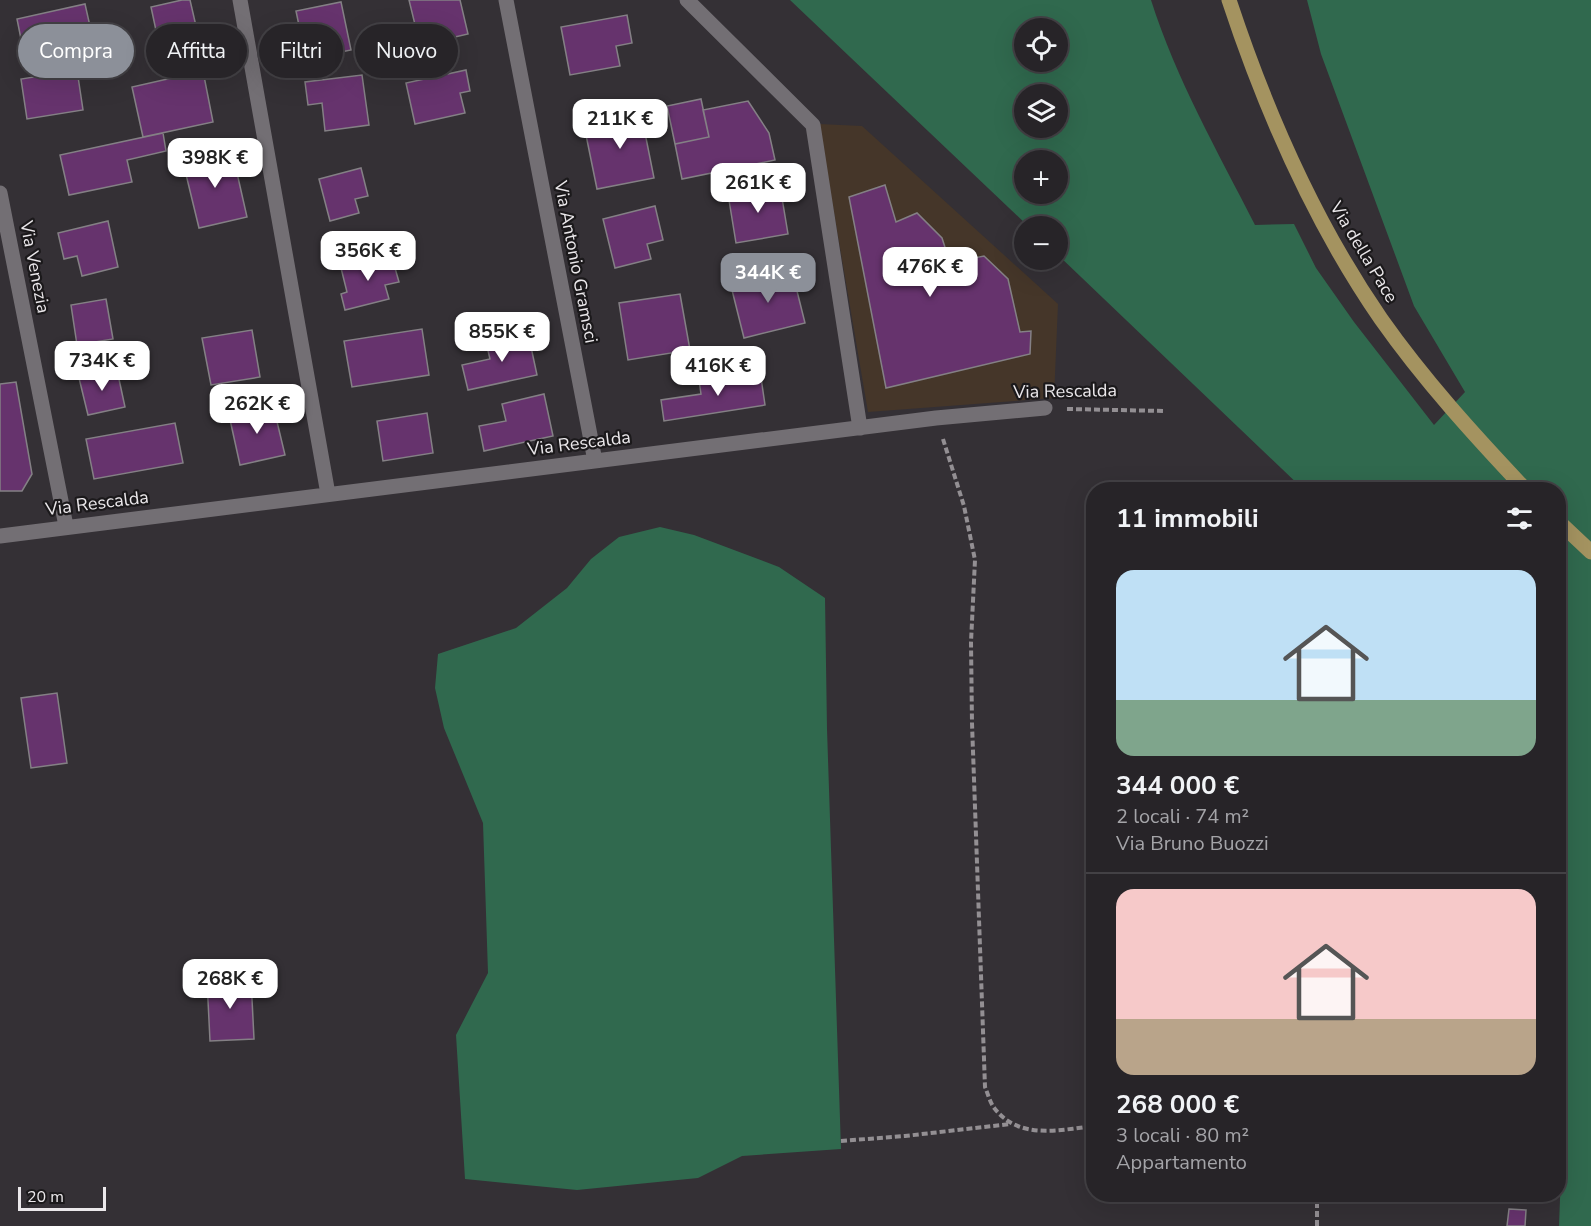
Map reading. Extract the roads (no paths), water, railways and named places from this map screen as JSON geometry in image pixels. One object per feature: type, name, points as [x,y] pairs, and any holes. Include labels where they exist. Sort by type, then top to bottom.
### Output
[{"type":"main road","name":"Via della Pace","points":[[1229,0],[1250,63],[1288,154],[1340,256],[1382,320],[1430,384],[1477,439],[1518,482]]},
{"type":"main road","points":[[1566,529],[1591,552]]},
{"type":"street","points":[[240,0],[328,494]]},
{"type":"street","name":"Via Antonio Gramsci","points":[[506,0],[595,461]]},
{"type":"street","points":[[687,0],[813,125],[860,428]]},
{"type":"street","name":"Via Venezia","points":[[0,193],[66,526]]},
{"type":"street","name":"Via Rescalda","points":[[0,536],[936,418],[1045,408]]}]
